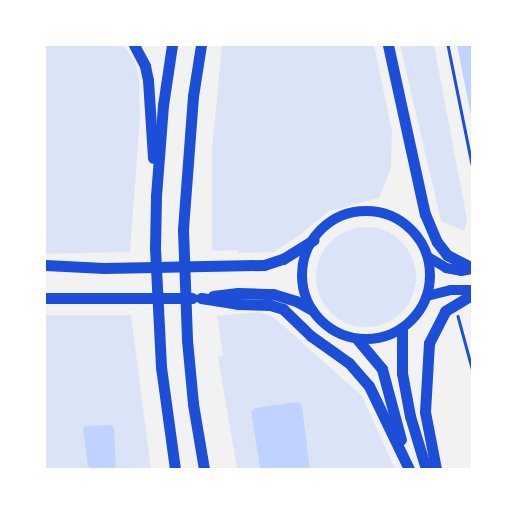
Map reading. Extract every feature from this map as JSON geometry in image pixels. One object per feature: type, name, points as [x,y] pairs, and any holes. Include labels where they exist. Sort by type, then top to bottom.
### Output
[{"type":"highway","points":[[134,45],[142,60],[148,80],[156,196],[157,318],[165,400],[175,469]]},
{"type":"highway","points":[[156,196],[163,105],[172,45]]},
{"type":"highway","points":[[201,45],[193,96],[183,230],[187,340],[193,404],[204,469]]},
{"type":"highway","points":[[388,45],[425,214],[437,242],[447,255],[472,268]]},
{"type":"highway","points":[[45,270],[238,266],[274,263],[298,251],[324,227],[340,217],[358,212],[376,212],[393,217],[408,227],[420,241],[428,258],[430,270],[427,296],[416,314],[402,328],[388,336],[372,339],[357,339],[332,329],[312,310],[285,296],[238,298],[45,298]]},
{"type":"highway","points":[[312,240],[302,268],[306,297],[312,310]]},
{"type":"highway","points":[[428,258],[446,268],[461,271],[472,268]]},
{"type":"highway","points":[[45,265],[100,268]]},
{"type":"highway","points":[[427,296],[451,290],[472,290]]},
{"type":"highway","points":[[436,469],[426,412],[429,343],[445,311],[472,295]]},
{"type":"highway","points":[[238,298],[283,309],[312,336],[349,363],[369,386],[409,468]]},
{"type":"highway","points":[[402,328],[404,381],[416,438],[426,469]]},
{"type":"highway","points":[[357,339],[382,369],[409,468]]},
{"type":"path","points":[[448,45],[472,164]]},
{"type":"path","points":[[457,312],[472,368]]},
{"type":"shaded area","points":[[45,45],[122,45],[136,65],[139,81],[140,117],[130,252],[45,254]]},
{"type":"shaded area","points":[[222,45],[374,45],[392,131],[391,168],[379,198],[329,211],[300,235],[274,252],[238,253],[238,250],[212,251],[212,149]]},
{"type":"shaded area","points":[[400,45],[434,45],[467,220],[464,231],[441,221]]},
{"type":"shaded area","points":[[366,227],[385,231],[401,242],[412,258],[416,277],[412,296],[401,312],[385,323],[366,327],[347,323],[331,312],[320,296],[316,277],[320,258],[331,242],[347,231]]},
{"type":"shaded area","points":[[259,312],[271,316],[286,328],[362,396],[395,469],[310,469],[302,405],[251,412],[260,469],[237,469],[218,357],[223,355],[217,316]]},
{"type":"shaded area","points":[[45,315],[131,315],[151,469],[111,469],[88,466],[91,469],[45,469]]},
{"type":"water","points":[[457,45],[472,45],[472,120]]},
{"type":"water","points":[[298,402],[302,405],[310,469],[260,469],[251,412],[255,408]]},
{"type":"water","points":[[111,425],[114,428],[116,466],[111,469],[91,469],[88,466],[83,429],[85,426]]}]
